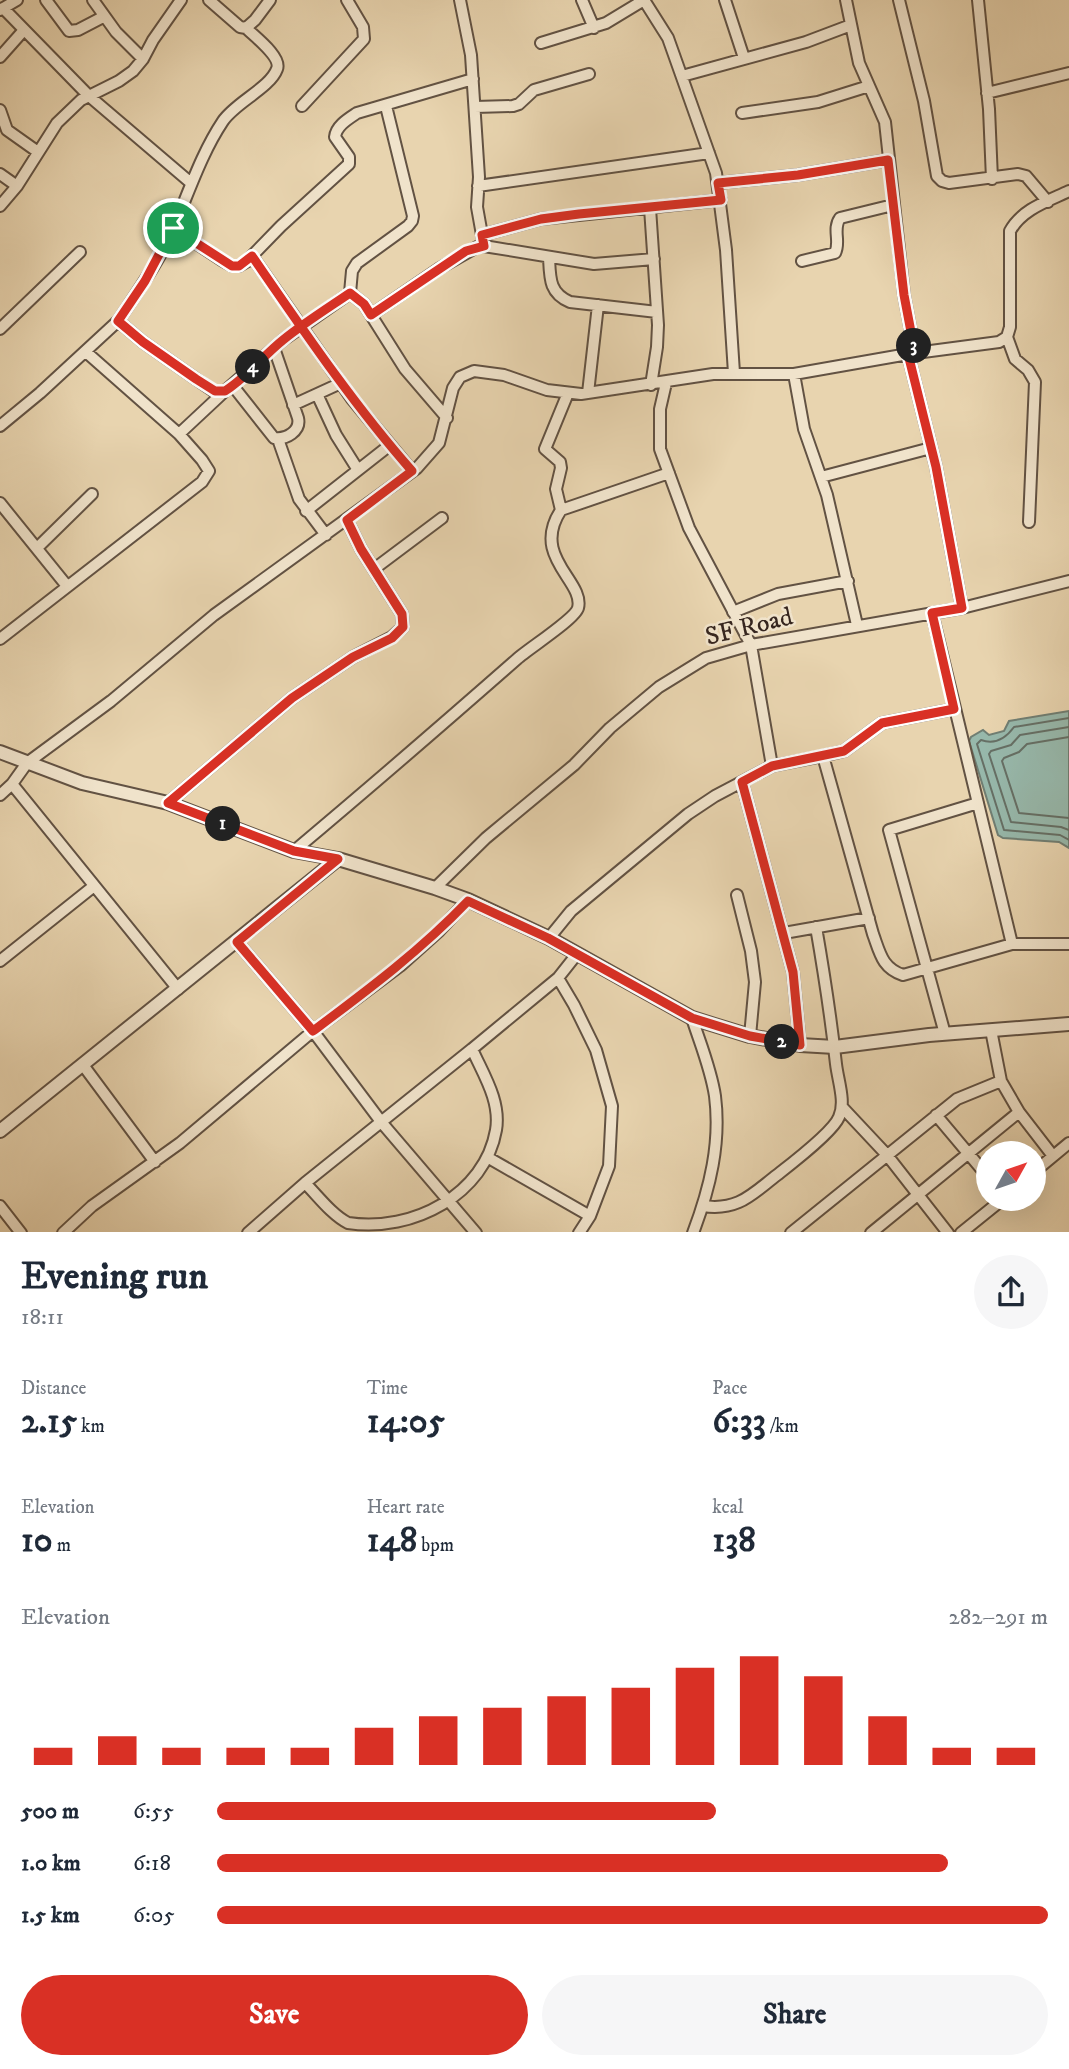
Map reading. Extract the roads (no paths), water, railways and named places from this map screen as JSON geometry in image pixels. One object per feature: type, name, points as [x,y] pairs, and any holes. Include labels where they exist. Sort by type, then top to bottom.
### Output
[{"type":"street","points":[[18,0],[2,9],[89,96],[191,183]]},
{"type":"street","points":[[46,0],[69,31],[78,30],[103,17]]},
{"type":"street","points":[[93,0],[103,17],[143,59]]},
{"type":"street","points":[[0,206],[18,186],[66,113],[89,96],[119,81],[143,59],[162,25],[181,0]]},
{"type":"street","points":[[0,426],[118,321],[145,281],[173,228],[191,183],[223,121],[234,107],[264,85],[278,69],[275,56],[246,28],[240,27],[209,0]]},
{"type":"street","points":[[246,28],[270,0]]},
{"type":"street","points":[[302,106],[365,39],[363,27],[347,0]]},
{"type":"street","points":[[460,0],[473,79],[477,207],[483,240]]},
{"type":"street","points":[[582,0],[594,28]]},
{"type":"street","points":[[541,43],[606,23],[644,0],[661,24],[682,76],[718,183],[726,250],[734,373]]},
{"type":"street","points":[[725,0],[744,58]]},
{"type":"street","points":[[846,0],[859,63],[885,122],[912,353],[962,608]]},
{"type":"street","points":[[899,0],[924,102],[937,176],[949,183],[1018,174],[1026,176],[1048,202]]},
{"type":"street","points":[[978,0],[992,178]]},
{"type":"street","points":[[682,76],[806,42],[851,25]]},
{"type":"street","points":[[0,57],[24,30]]},
{"type":"street","points":[[987,93],[1069,73]]},
{"type":"street","points":[[475,107],[513,106],[534,90],[589,74]]},
{"type":"street","points":[[173,228],[232,266],[239,266],[349,164],[349,157],[337,142],[335,132],[356,113],[473,79]]},
{"type":"street","points":[[742,113],[818,102],[869,86]]},
{"type":"street","points":[[350,293],[352,271],[357,263],[408,226],[414,216],[386,106]]},
{"type":"street","points":[[0,110],[8,130],[38,152]]},
{"type":"street","points":[[478,186],[709,153]]},
{"type":"street","points":[[718,183],[798,175],[888,160]]},
{"type":"street","points":[[0,174],[18,186]]},
{"type":"street","points":[[1029,522],[1035,382],[1028,370],[1014,359],[1007,337],[1010,327],[1010,231],[1026,212],[1069,191]]},
{"type":"street","points":[[371,315],[483,240],[541,219],[721,200]]},
{"type":"street","points":[[802,261],[835,253],[836,223],[840,218],[893,205]]},
{"type":"street","points":[[650,208],[657,312],[657,347],[651,385]]},
{"type":"street","points":[[483,240],[549,257],[594,264],[654,259]]},
{"type":"street","points":[[0,329],[80,252]]},
{"type":"street","points":[[252,256],[341,383],[412,471]]},
{"type":"street","points":[[549,257],[550,280],[556,294],[570,302],[657,312]]},
{"type":"street","points":[[350,293],[364,304],[405,369],[447,418]]},
{"type":"street","points":[[179,434],[274,348],[350,293]]},
{"type":"street","points":[[588,393],[597,305]]},
{"type":"street","points":[[118,321],[143,342],[215,391],[229,388]]},
{"type":"street","points":[[0,795],[12,784],[27,762],[111,701],[233,601],[412,471],[439,443],[453,388],[460,377],[474,371],[504,374],[547,390],[588,393],[734,373],[794,374],[912,353],[986,345],[1007,337]]},
{"type":"street","points":[[274,348],[298,428],[278,439]]},
{"type":"street","points":[[0,639],[202,482],[209,471],[179,434],[86,352]]},
{"type":"street","points":[[794,374],[804,429],[821,477],[857,625]]},
{"type":"street","points":[[293,405],[341,383]]},
{"type":"street","points":[[666,383],[659,430],[660,449],[689,528],[751,645],[772,766]]},
{"type":"street","points":[[229,388],[267,432],[278,439],[299,499],[326,535]]},
{"type":"street","points":[[561,510],[556,489],[560,462],[545,449],[568,393]]},
{"type":"street","points":[[317,394],[336,435],[358,470]]},
{"type":"street","points":[[306,511],[390,445]]},
{"type":"street","points":[[821,477],[931,448]]},
{"type":"street","points":[[294,851],[526,650],[573,616],[578,607],[577,597],[552,547],[551,532],[561,510],[669,473]]},
{"type":"street","points":[[37,548],[92,494]]},
{"type":"street","points":[[0,503],[66,586]]},
{"type":"street","points":[[374,569],[442,518]]},
{"type":"street","points":[[168,803],[292,698],[353,657],[392,638],[403,627],[402,614],[347,520]]},
{"type":"street","points":[[733,612],[778,594],[848,581]]},
{"type":"street","name":"SF Road","points":[[435,888],[486,838],[574,765],[610,729],[659,687],[706,658],[751,645],[962,608],[1069,581]]},
{"type":"street","points":[[932,613],[1012,944]]},
{"type":"street","points":[[548,938],[571,911],[688,814],[715,796],[772,766],[844,751],[882,723],[954,709]]},
{"type":"street","points":[[0,752],[82,783],[168,803],[294,851],[338,859],[435,888],[548,938],[692,1018],[750,1036],[800,1045],[835,1047],[945,1034],[1069,1024]]},
{"type":"street","points":[[823,756],[869,918],[883,959],[891,971],[903,975],[1012,944],[1069,944]]},
{"type":"street","points":[[742,782],[793,972],[800,1045]]},
{"type":"street","points":[[12,784],[178,989]]},
{"type":"street","points":[[945,1034],[889,830],[978,803]]},
{"type":"street","points":[[0,1132],[338,859]]},
{"type":"street","points":[[0,961],[94,886]]},
{"type":"street","points":[[737,895],[751,951],[755,982],[750,1036]]},
{"type":"street","points":[[64,1232],[92,1206],[155,1162],[313,1031],[400,966],[468,901]]},
{"type":"street","points":[[784,933],[869,918]]},
{"type":"street","points":[[702,1206],[720,1209],[735,1206],[745,1200],[786,1168],[839,1119],[842,1107],[835,1047],[816,927]]},
{"type":"street","points":[[237,942],[313,1031],[382,1123],[475,1232]]},
{"type":"street","points":[[249,1232],[305,1183],[558,978],[578,954]]},
{"type":"street","points":[[558,978],[596,1050],[612,1106],[609,1166],[590,1216],[580,1232]]},
{"type":"street","points":[[692,1018],[714,1093],[717,1121],[711,1176],[693,1232]]},
{"type":"street","points":[[991,1030],[1000,1081],[1052,1156]]},
{"type":"street","points":[[305,1183],[347,1223],[379,1232],[411,1227],[437,1216],[472,1183],[487,1157],[496,1128],[494,1097],[472,1049]]},
{"type":"street","points":[[83,1065],[155,1162]]},
{"type":"street","points":[[792,1232],[957,1099],[1000,1081]]},
{"type":"street","points":[[842,1107],[887,1155],[947,1232]]},
{"type":"street","points":[[872,1232],[1019,1112]]},
{"type":"street","points":[[936,1115],[976,1162]]},
{"type":"street","points":[[1046,1161],[1069,1143]]},
{"type":"street","points":[[487,1157],[590,1216]]},
{"type":"street","points":[[0,1206],[19,1232]]},
{"type":"street","points":[[962,1232],[988,1211]]},
{"type":"water","points":[[1069,711],[1069,848],[1059,842],[1003,838],[998,835],[969,741],[971,737],[983,730],[989,735],[1004,731],[1009,721]]}]
